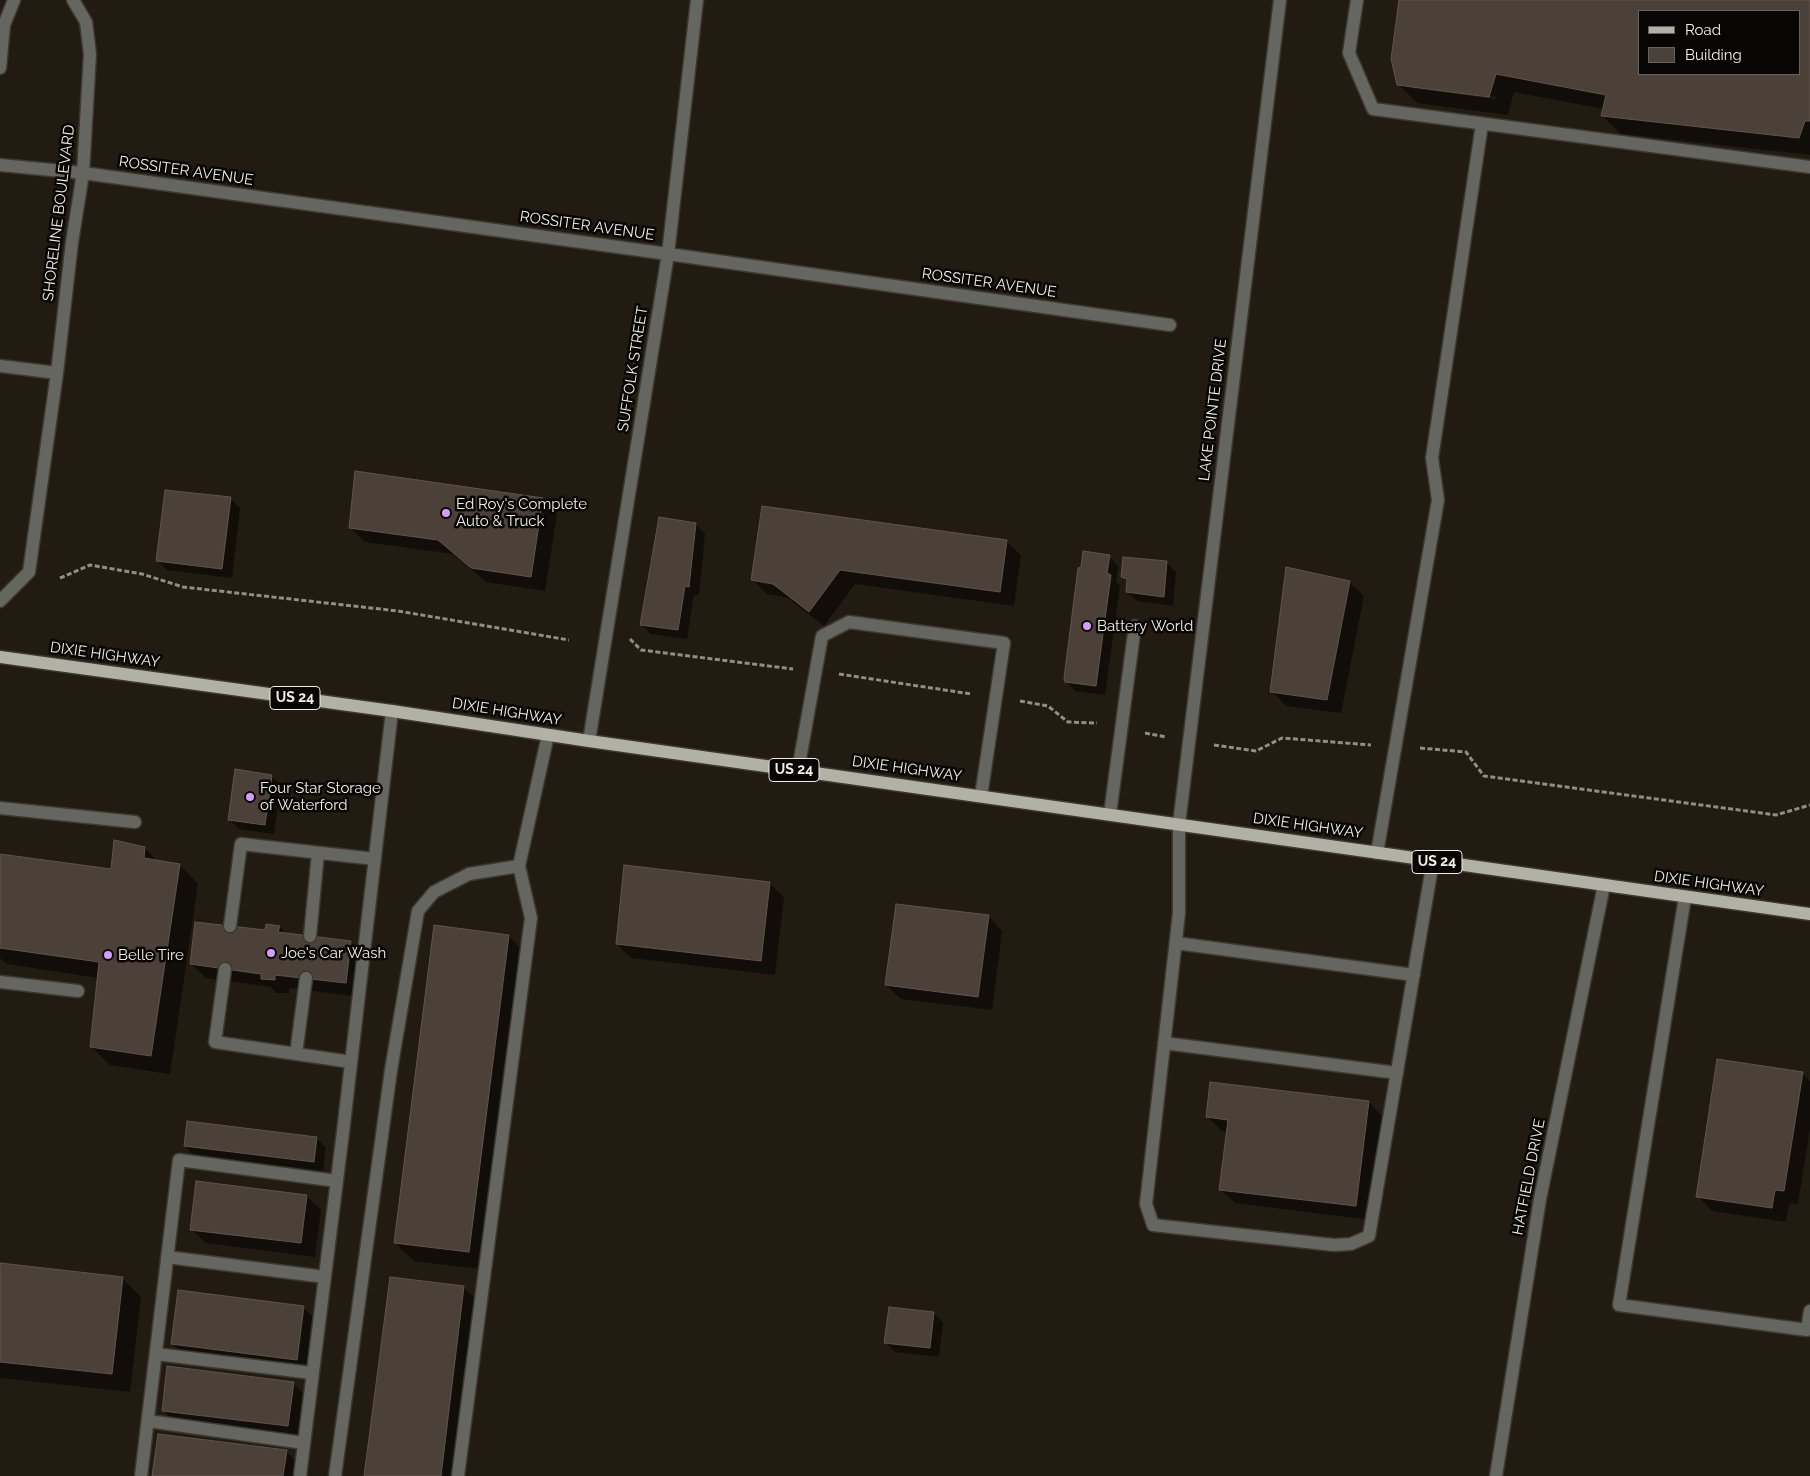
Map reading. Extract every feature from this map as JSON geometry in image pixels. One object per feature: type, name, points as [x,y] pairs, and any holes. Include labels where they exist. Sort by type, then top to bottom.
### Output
[{"type":"main road","name":"DIXIE HIGHWAY","points":[[0,657],[392,711],[589,741],[1810,914]]},
{"type":"street","points":[[0,68],[4,25],[14,0]]},
{"type":"street","name":"SHORELINE BOULEVARD","points":[[0,601],[29,572],[57,373],[72,242],[83,173],[90,54],[86,22],[73,0]]},
{"type":"street","name":"SUFFOLK STREET","points":[[589,741],[668,254],[697,0]]},
{"type":"street","name":"LAKE POINTE DRIVE","points":[[1280,0],[1179,824],[1179,913],[1146,1204],[1153,1225],[1334,1244],[1351,1244],[1369,1236],[1397,1072]]},
{"type":"street","points":[[1357,0],[1349,53],[1373,109],[1810,167]]},
{"type":"street","points":[[1377,853],[1438,500],[1432,458],[1482,124]]},
{"type":"street","name":"ROSSITER AVENUE","points":[[0,165],[83,173],[1170,325]]},
{"type":"street","points":[[0,366],[57,373]]},
{"type":"street","points":[[798,770],[822,636],[849,622],[1004,644],[980,796]]},
{"type":"street","points":[[1110,814],[1135,626]]},
{"type":"street","points":[[300,1476],[337,1181],[392,711]]},
{"type":"street","points":[[458,1476],[531,918],[519,866],[548,735]]},
{"type":"street","points":[[0,808],[135,822]]},
{"type":"street","points":[[230,926],[241,844],[375,859]]},
{"type":"street","points":[[310,936],[318,853]]},
{"type":"street","points":[[1164,1043],[1397,1072],[1433,861]]},
{"type":"street","points":[[335,1476],[391,1070],[418,911],[434,892],[469,874],[519,866]]},
{"type":"street","name":"HATFIELD DRIVE","points":[[1496,1476],[1540,1199],[1604,886]]},
{"type":"street","points":[[1685,897],[1618,1305],[1807,1330],[1810,1311]]},
{"type":"street","points":[[1176,943],[1414,975]]},
{"type":"street","points":[[225,969],[215,1042],[351,1062]]},
{"type":"street","points":[[296,1054],[306,978]]},
{"type":"street","points":[[0,982],[78,991]]},
{"type":"street","points":[[141,1476],[180,1160],[337,1181]]},
{"type":"street","points":[[168,1257],[325,1277]]},
{"type":"street","points":[[156,1354],[312,1373]]},
{"type":"street","points":[[148,1421],[304,1443]]},
{"type":"path","points":[[60,578],[90,565],[142,574],[183,587],[398,611],[569,640]]},
{"type":"path","points":[[624,638],[630,639],[641,650],[816,672],[1048,706],[1068,722],[1100,723],[1189,742],[1256,751],[1282,738],[1466,752],[1484,776],[1494,778],[1776,815],[1810,805]]},
{"type":"building","points":[[1399,0],[1810,0],[1810,121],[1805,121],[1799,138],[1601,116],[1606,95],[1496,74],[1489,97],[1397,85],[1391,59]]},
{"type":"building","name":"Ed Roy's Complete Auto & Truck","points":[[355,471],[543,498],[531,577],[471,568],[438,540],[349,528]]},
{"type":"building","points":[[165,490],[231,497],[222,569],[156,561]]},
{"type":"building","points":[[762,506],[1007,540],[1000,592],[840,570],[809,612],[773,584],[751,580]]},
{"type":"building","points":[[659,517],[696,523],[689,587],[685,586],[678,630],[640,625]]},
{"type":"building","name":"Battery World","points":[[1083,551],[1110,555],[1107,573],[1111,575],[1096,686],[1065,682],[1064,678],[1078,568],[1081,567]]},
{"type":"building","points":[[1123,557],[1167,561],[1164,597],[1126,592],[1127,579],[1121,577]]},
{"type":"building","points":[[1286,567],[1350,581],[1327,700],[1270,692]]},
{"type":"building","name":"Four Star Storage of Waterford","points":[[235,769],[272,775],[265,825],[228,820]]},
{"type":"building","name":"Belle Tire","points":[[114,840],[145,847],[144,858],[180,864],[151,1056],[90,1047],[99,962],[0,948],[0,854],[111,869]]},
{"type":"building","points":[[624,865],[770,882],[761,961],[616,944]]},
{"type":"building","points":[[896,904],[989,915],[978,997],[885,985]]},
{"type":"building","name":"Joe's Car Wash","points":[[195,922],[265,930],[266,924],[280,926],[278,932],[351,941],[346,983],[275,975],[275,980],[261,979],[261,974],[190,964]]},
{"type":"building","points":[[434,925],[509,935],[469,1252],[394,1243]]},
{"type":"building","points":[[1717,1059],[1803,1072],[1784,1191],[1775,1190],[1772,1208],[1696,1197]]},
{"type":"building","points":[[1210,1082],[1369,1101],[1356,1206],[1219,1190],[1228,1120],[1206,1117]]},
{"type":"building","points":[[187,1121],[317,1137],[314,1162],[184,1146]]},
{"type":"building","points":[[196,1181],[307,1195],[301,1243],[190,1230]]},
{"type":"building","points":[[0,1263],[123,1277],[112,1374],[0,1362]]},
{"type":"building","points":[[390,1277],[464,1286],[441,1476],[364,1476]]},
{"type":"building","points":[[178,1290],[304,1306],[297,1360],[171,1344]]},
{"type":"building","points":[[889,1307],[934,1312],[930,1348],[884,1343]]},
{"type":"building","points":[[167,1366],[294,1382],[288,1426],[162,1411]]},
{"type":"building","points":[[158,1434],[287,1450],[283,1476],[152,1476]]},
{"type":"place","name":"Ed Roy's Complete Auto & Truck","points":[[446,513]]},
{"type":"place","name":"Battery World","points":[[1087,626]]},
{"type":"place","name":"Four Star Storage of Waterford","points":[[250,797]]},
{"type":"place","name":"Joe's Car Wash","points":[[271,953]]},
{"type":"place","name":"Belle Tire","points":[[108,955]]}]
